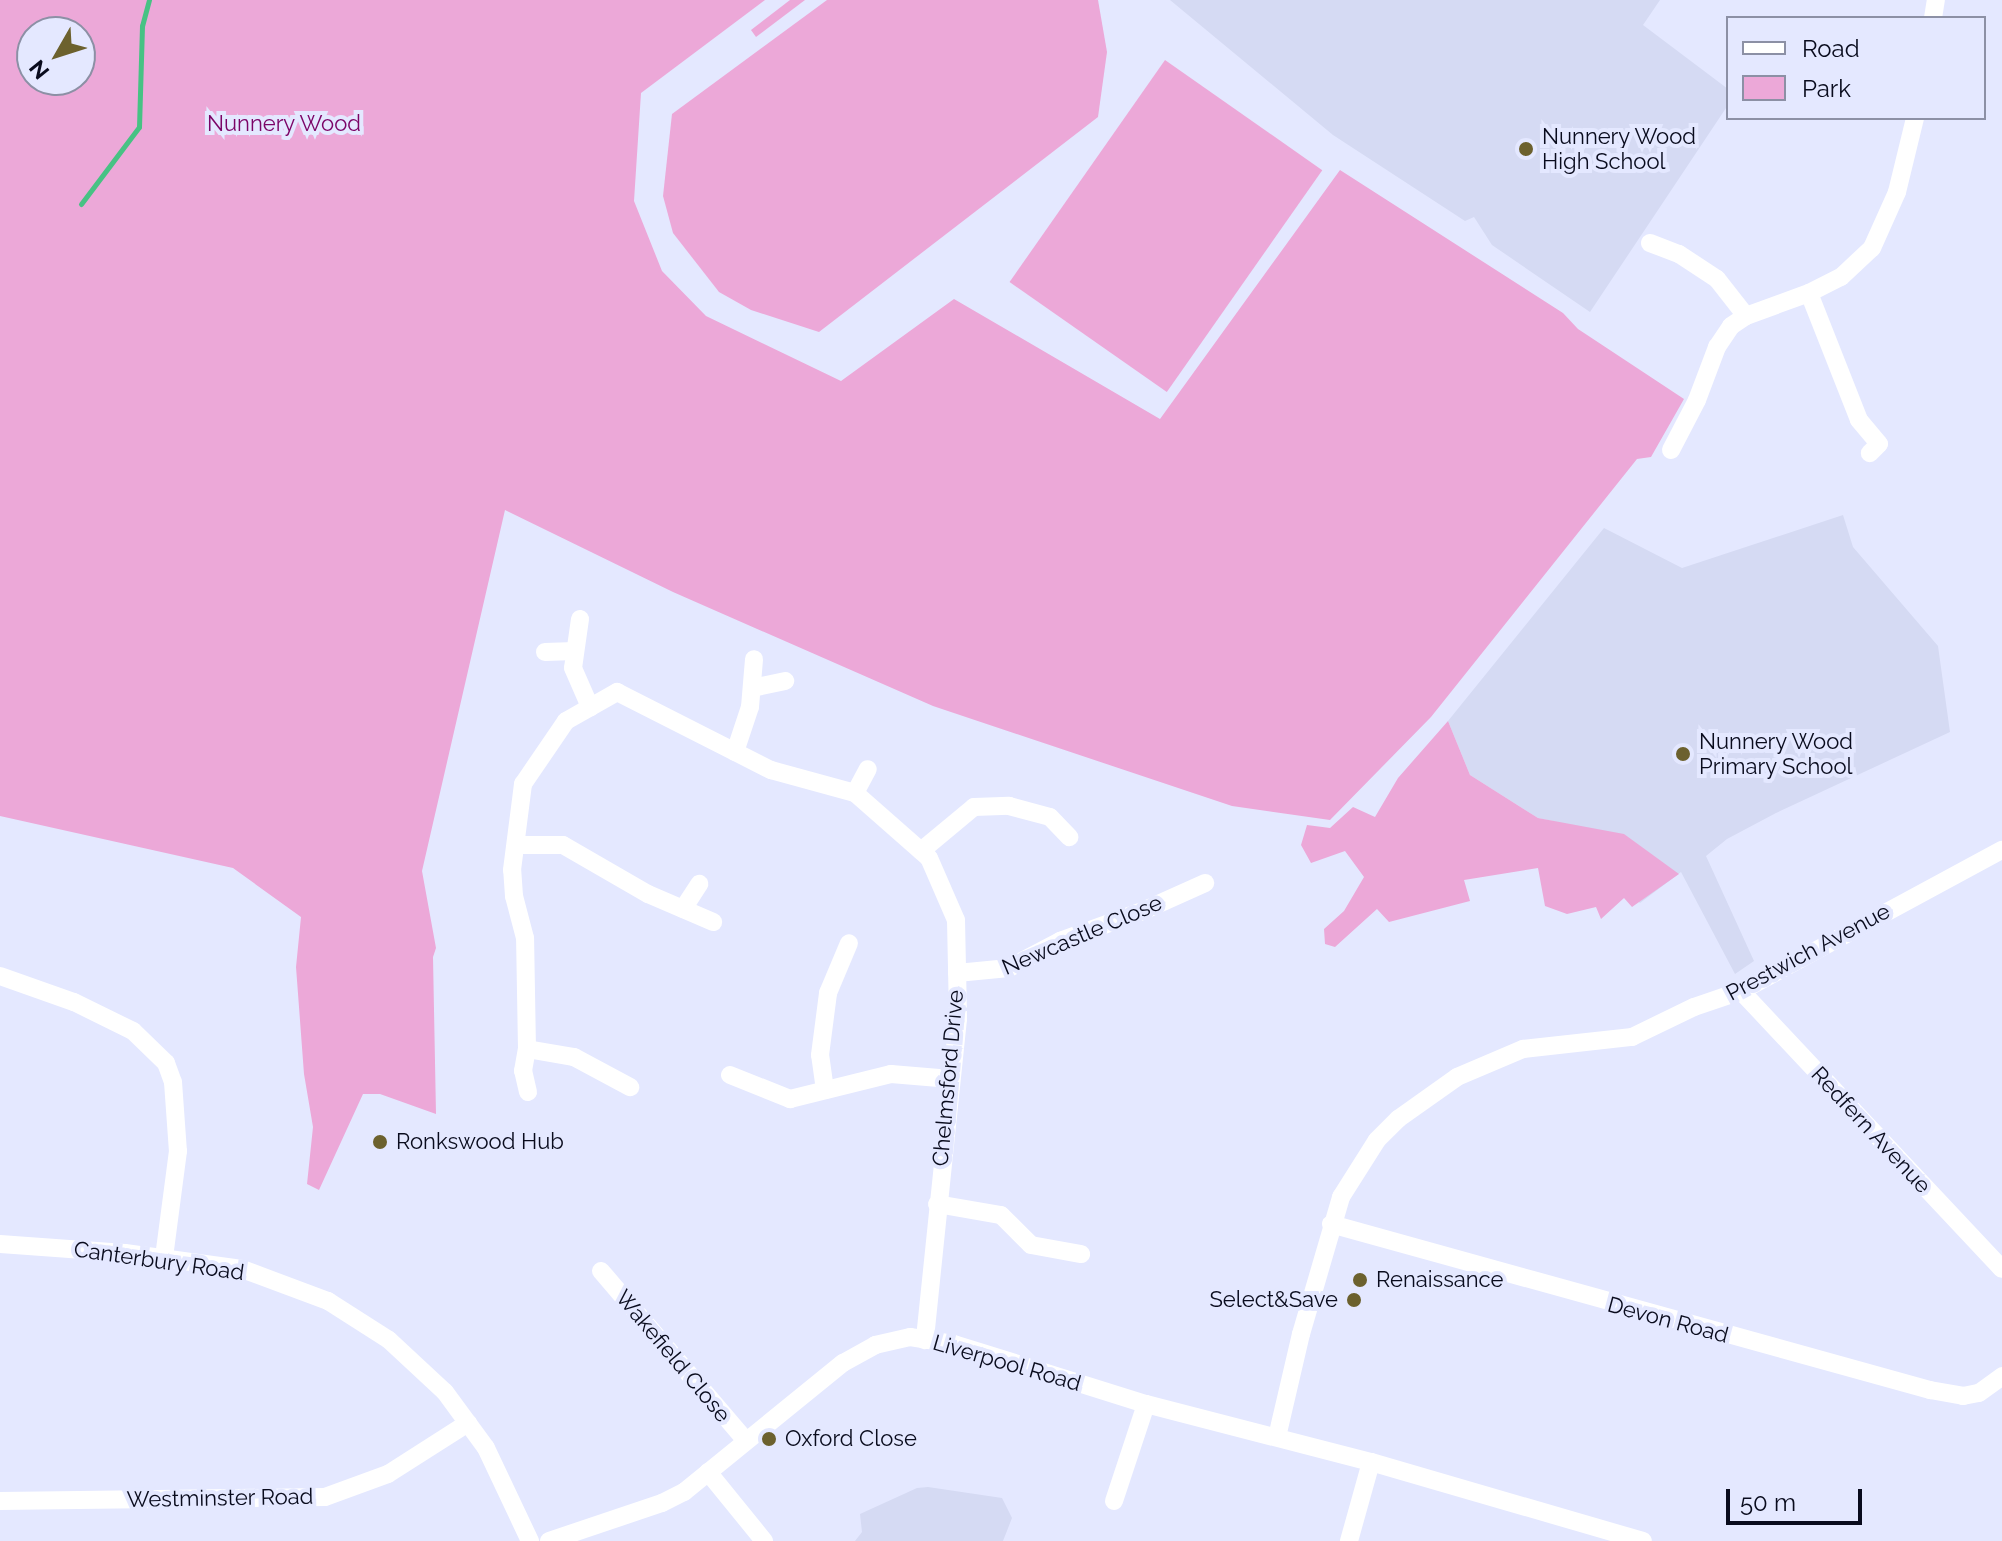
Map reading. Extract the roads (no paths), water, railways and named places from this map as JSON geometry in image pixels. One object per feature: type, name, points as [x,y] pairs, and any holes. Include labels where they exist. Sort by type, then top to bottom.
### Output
[{"type":"street","points":[[1671,450],[1697,400],[1717,347],[1731,326],[1746,316],[1809,293],[1853,269],[1872,248],[1897,192],[1915,120]]},
{"type":"street","points":[[1650,243],[1679,254],[1717,279],[1746,316]]},
{"type":"street","points":[[1809,293],[1859,420],[1879,444],[1870,453]]},
{"type":"street","points":[[580,619],[573,668],[590,707]]},
{"type":"street","points":[[545,652],[575,651]]},
{"type":"street","points":[[735,752],[750,707],[754,659]]},
{"type":"street","points":[[752,688],[785,681]]},
{"type":"street","name":"Chelmsford Drive","points":[[528,1092],[523,1071],[527,1049],[525,938],[514,896],[512,870],[523,784],[566,721],[617,692],[771,770],[855,793],[929,858],[956,920],[958,1019],[925,1340]]},
{"type":"street","points":[[855,793],[868,769]]},
{"type":"street","points":[[921,851],[974,807],[1009,806],[1050,817],[1069,837]]},
{"type":"street","points":[[516,845],[563,845],[648,894],[713,922]]},
{"type":"street","name":"Prestwich Avenue","points":[[1277,1437],[1331,1224],[1341,1197],[1377,1140],[1418,1103],[1457,1077],[1523,1049],[1632,1037],[1694,1007],[1741,991],[2002,850]]},
{"type":"street","name":"Newcastle Close","points":[[957,973],[1009,968],[1060,941],[1145,910],[1205,883]]},
{"type":"street","points":[[683,909],[699,884]]},
{"type":"street","points":[[825,1090],[820,1055],[828,993],[849,943]]},
{"type":"street","points":[[0,976],[74,1002],[133,1031],[166,1063],[173,1082],[178,1151],[164,1257]]},
{"type":"street","name":"Redfern Avenue","points":[[1741,991],[2002,1269]]},
{"type":"street","points":[[527,1049],[574,1057],[630,1087]]},
{"type":"street","points":[[730,1075],[790,1099],[891,1074],[951,1079]]},
{"type":"street","points":[[937,1204],[1001,1215],[1031,1245],[1081,1254]]},
{"type":"street","name":"Devon Road","points":[[1331,1224],[1930,1390],[1963,1396],[1979,1393],[2002,1376]]},
{"type":"street","name":"Canterbury Road","points":[[0,1244],[164,1257],[242,1269],[328,1301],[389,1340],[445,1392],[486,1448],[530,1541]]},
{"type":"street","name":"Wakefield Close","points":[[601,1271],[746,1441]]},
{"type":"street","name":"Liverpool Road","points":[[549,1541],[662,1503],[684,1492],[843,1363],[865,1351],[910,1337],[954,1344],[1146,1404],[1371,1462],[1643,1541]]},
{"type":"street","points":[[1114,1501],[1146,1404]]},
{"type":"street","name":"Westminster Road","points":[[0,1501],[325,1497],[388,1474],[468,1423]]},
{"type":"street","points":[[1349,1541],[1371,1462]]},
{"type":"street","points":[[708,1472],[764,1541]]},
{"type":"waterway","points":[[81,204],[139,127],[142,26],[149,0]]},
{"type":"place","name":"Nunnery Wood High School","points":[[1526,149]]},
{"type":"place","name":"Nunnery Wood Primary School","points":[[1683,754]]},
{"type":"place","name":"Ronkswood Hub","points":[[380,1142]]},
{"type":"place","name":"Renaissance","points":[[1360,1280]]},
{"type":"place","name":"Select&Save","points":[[1354,1300]]},
{"type":"place","name":"Oxford Close","points":[[769,1439]]},
{"type":"park label","name":"Nunnery Wood","points":[[284,124]]}]
